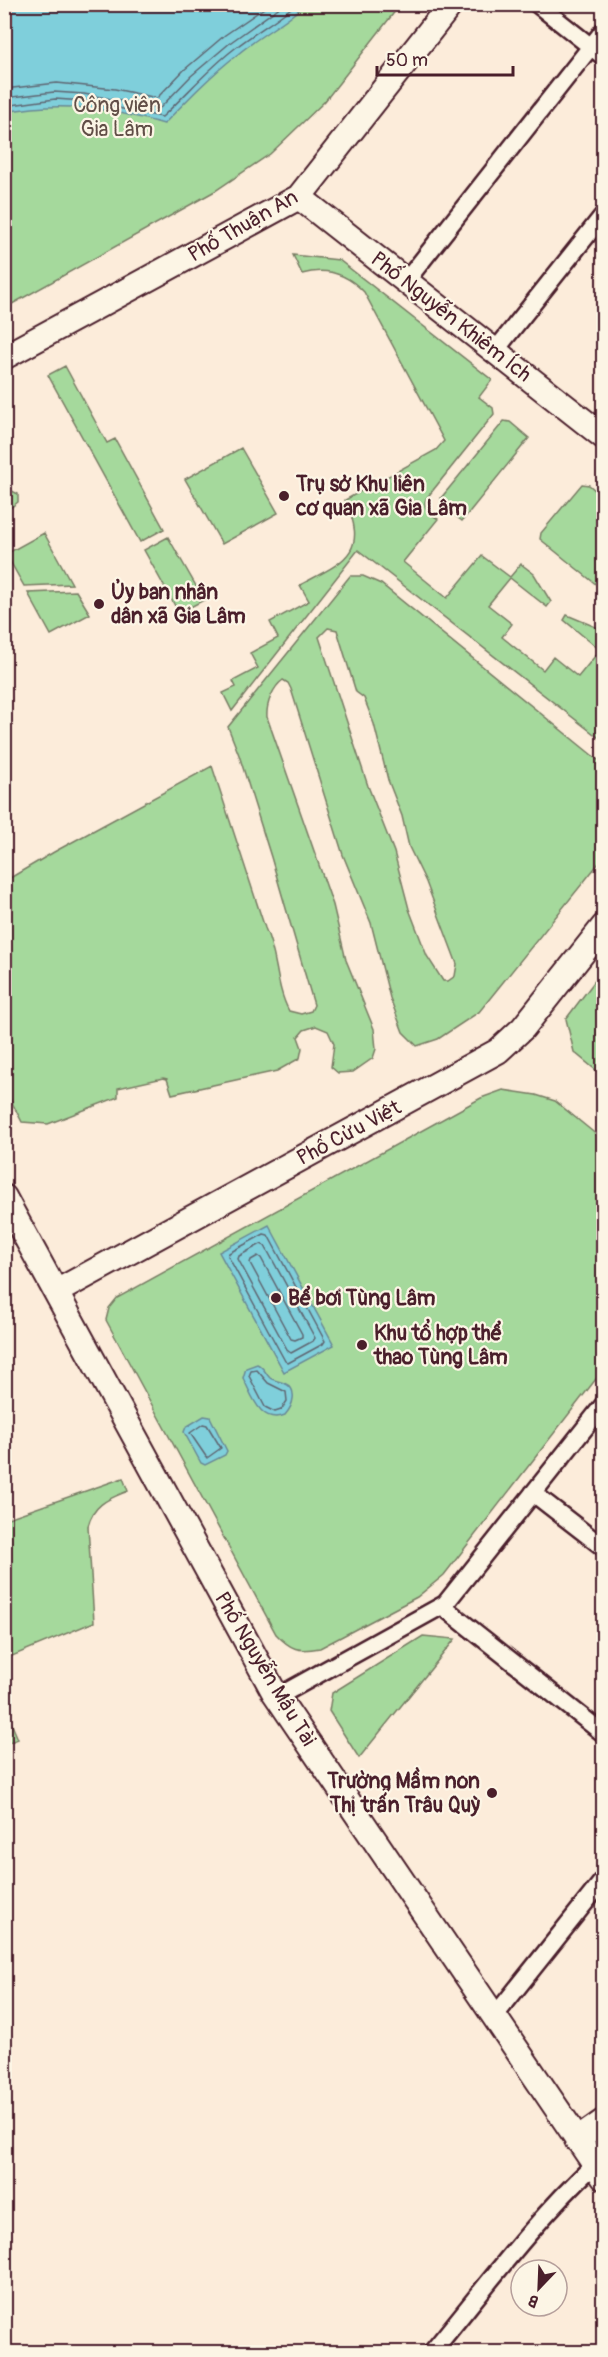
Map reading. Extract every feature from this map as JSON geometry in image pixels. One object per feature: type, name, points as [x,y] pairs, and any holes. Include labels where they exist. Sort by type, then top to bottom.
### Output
[{"type":"street","name":"Phố Thuận An","points":[[4,357],[299,197],[451,4]]},
{"type":"street","points":[[537,4],[597,52]]},
{"type":"street","points":[[406,281],[597,52],[603,30]]},
{"type":"street","name":"Phố Nguyễn Khiêm Ích","points":[[299,197],[603,437]]},
{"type":"street","points":[[495,351],[603,214]]},
{"type":"street","points":[[590,231],[603,242]]},
{"type":"street","name":"Phố Cửu Việt","points":[[56,1292],[498,1051],[523,1028],[603,926]]},
{"type":"street","name":"Phố Nguyễn Mậu Tài","points":[[4,1197],[277,1697],[599,2171]]},
{"type":"street","points":[[277,1697],[442,1606],[603,1404]]},
{"type":"street","points":[[533,1493],[603,1548]]},
{"type":"street","points":[[442,1606],[603,1734]]},
{"type":"street","points":[[494,2017],[603,1879]]},
{"type":"street","points":[[578,2140],[603,2121]]},
{"type":"street","points":[[432,2352],[527,2235],[570,2187],[599,2171]]},
{"type":"green space","name":"Công viên Gia Lâm","points":[[5,5],[400,5],[325,101],[270,154],[215,191],[5,308]]},
{"type":"green space","points":[[293,255],[339,260],[492,380],[479,397],[493,408],[494,414],[426,499],[426,508],[438,519],[403,562],[447,598],[482,556],[510,577],[521,564],[534,574],[551,602],[547,607],[510,578],[488,605],[512,624],[502,637],[543,670],[553,657],[578,677],[600,650],[564,620],[567,615],[603,630],[603,645],[600,649],[604,652],[604,714],[600,719],[603,722],[603,741],[358,550],[232,711],[223,693],[236,687],[233,681],[258,668],[250,653],[278,638],[270,622],[309,601],[300,585],[340,562],[353,545],[355,533],[345,500],[436,450],[444,441],[364,292],[351,281],[336,274],[319,271],[302,274]]},
{"type":"green space","points":[[65,366],[107,443],[115,439],[164,529],[140,542],[48,375]]},
{"type":"green space","points":[[504,421],[510,422],[529,438],[462,521],[443,506],[441,498]]},
{"type":"green space","points":[[241,448],[278,513],[222,544],[185,479]]},
{"type":"green space","points":[[582,484],[589,485],[603,497],[603,590],[540,539],[541,533]]},
{"type":"green space","points":[[10,490],[18,494],[18,502],[5,512],[5,492]]},
{"type":"green space","points":[[44,533],[72,584],[24,586],[6,554]]},
{"type":"green space","points":[[168,537],[204,600],[179,613],[144,550]]},
{"type":"green space","points":[[350,576],[363,576],[381,584],[603,764],[603,858],[479,1012],[438,1039],[417,1046],[403,1032],[390,998],[371,923],[343,855],[291,689],[283,680],[271,696],[267,717],[333,905],[346,960],[374,1029],[376,1049],[373,1058],[353,1072],[338,1073],[331,1067],[334,1044],[328,1031],[316,1026],[304,1030],[298,1037],[302,1048],[300,1058],[277,1071],[172,1094],[167,1079],[163,1078],[118,1088],[118,1097],[48,1124],[22,1122],[5,1089],[5,881],[212,766],[269,938],[284,1001],[289,1011],[301,1014],[311,1011],[314,1005],[271,857],[228,727]],"holes":[[[328,628],[337,630],[356,692],[364,698],[374,724],[388,780],[402,816],[409,847],[426,882],[457,964],[455,976],[448,981],[443,981],[427,956],[409,909],[394,852],[368,786],[319,637]]]},
{"type":"green space","points":[[76,591],[90,614],[51,635],[28,593]]},
{"type":"green space","points":[[603,970],[604,1076],[574,1052],[566,1019]]},
{"type":"green space","name":"Khu tổ hợp thể thao Tùng Lâm","points":[[503,1090],[536,1095],[555,1101],[603,1140],[603,1370],[444,1575],[417,1597],[320,1648],[300,1650],[291,1647],[276,1634],[106,1320],[109,1308],[117,1298],[481,1098]]},
{"type":"green space","points":[[123,1478],[128,1491],[98,1507],[88,1526],[94,1622],[5,1659],[5,1519]]},
{"type":"green space","points":[[423,1636],[455,1639],[359,1758],[329,1711],[332,1693]]},
{"type":"green space","points":[[4,1706],[18,1739],[5,1744],[4,1744]]},
{"type":"water","points":[[5,4],[305,5],[228,62],[164,124],[104,110],[85,108],[46,107],[5,112]]},
{"type":"water","name":"Bể bơi Tùng Lâm","points":[[269,1225],[334,1345],[284,1372],[219,1252]]},
{"type":"water","points":[[257,1364],[270,1378],[292,1389],[292,1403],[285,1415],[269,1416],[258,1407],[254,1400],[243,1378],[246,1368]]},
{"type":"water","points":[[204,1416],[210,1417],[227,1451],[225,1455],[205,1465],[201,1463],[184,1432],[186,1427]]},
{"type":"place","name":"Trụ sở Khu liên cơ quan xã Gia Lâm","points":[[284,496]]},
{"type":"place","name":"Ủy ban nhân dân xã Gia Lâm","points":[[99,604]]},
{"type":"place","name":"Bể bơi Tùng Lâm","points":[[276,1298]]},
{"type":"place","name":"Khu tổ hợp thể thao Tùng Lâm","points":[[362,1345]]},
{"type":"place","name":"Trường Mầm non Thị trấn Trâu Quỳ","points":[[492,1793]]}]
